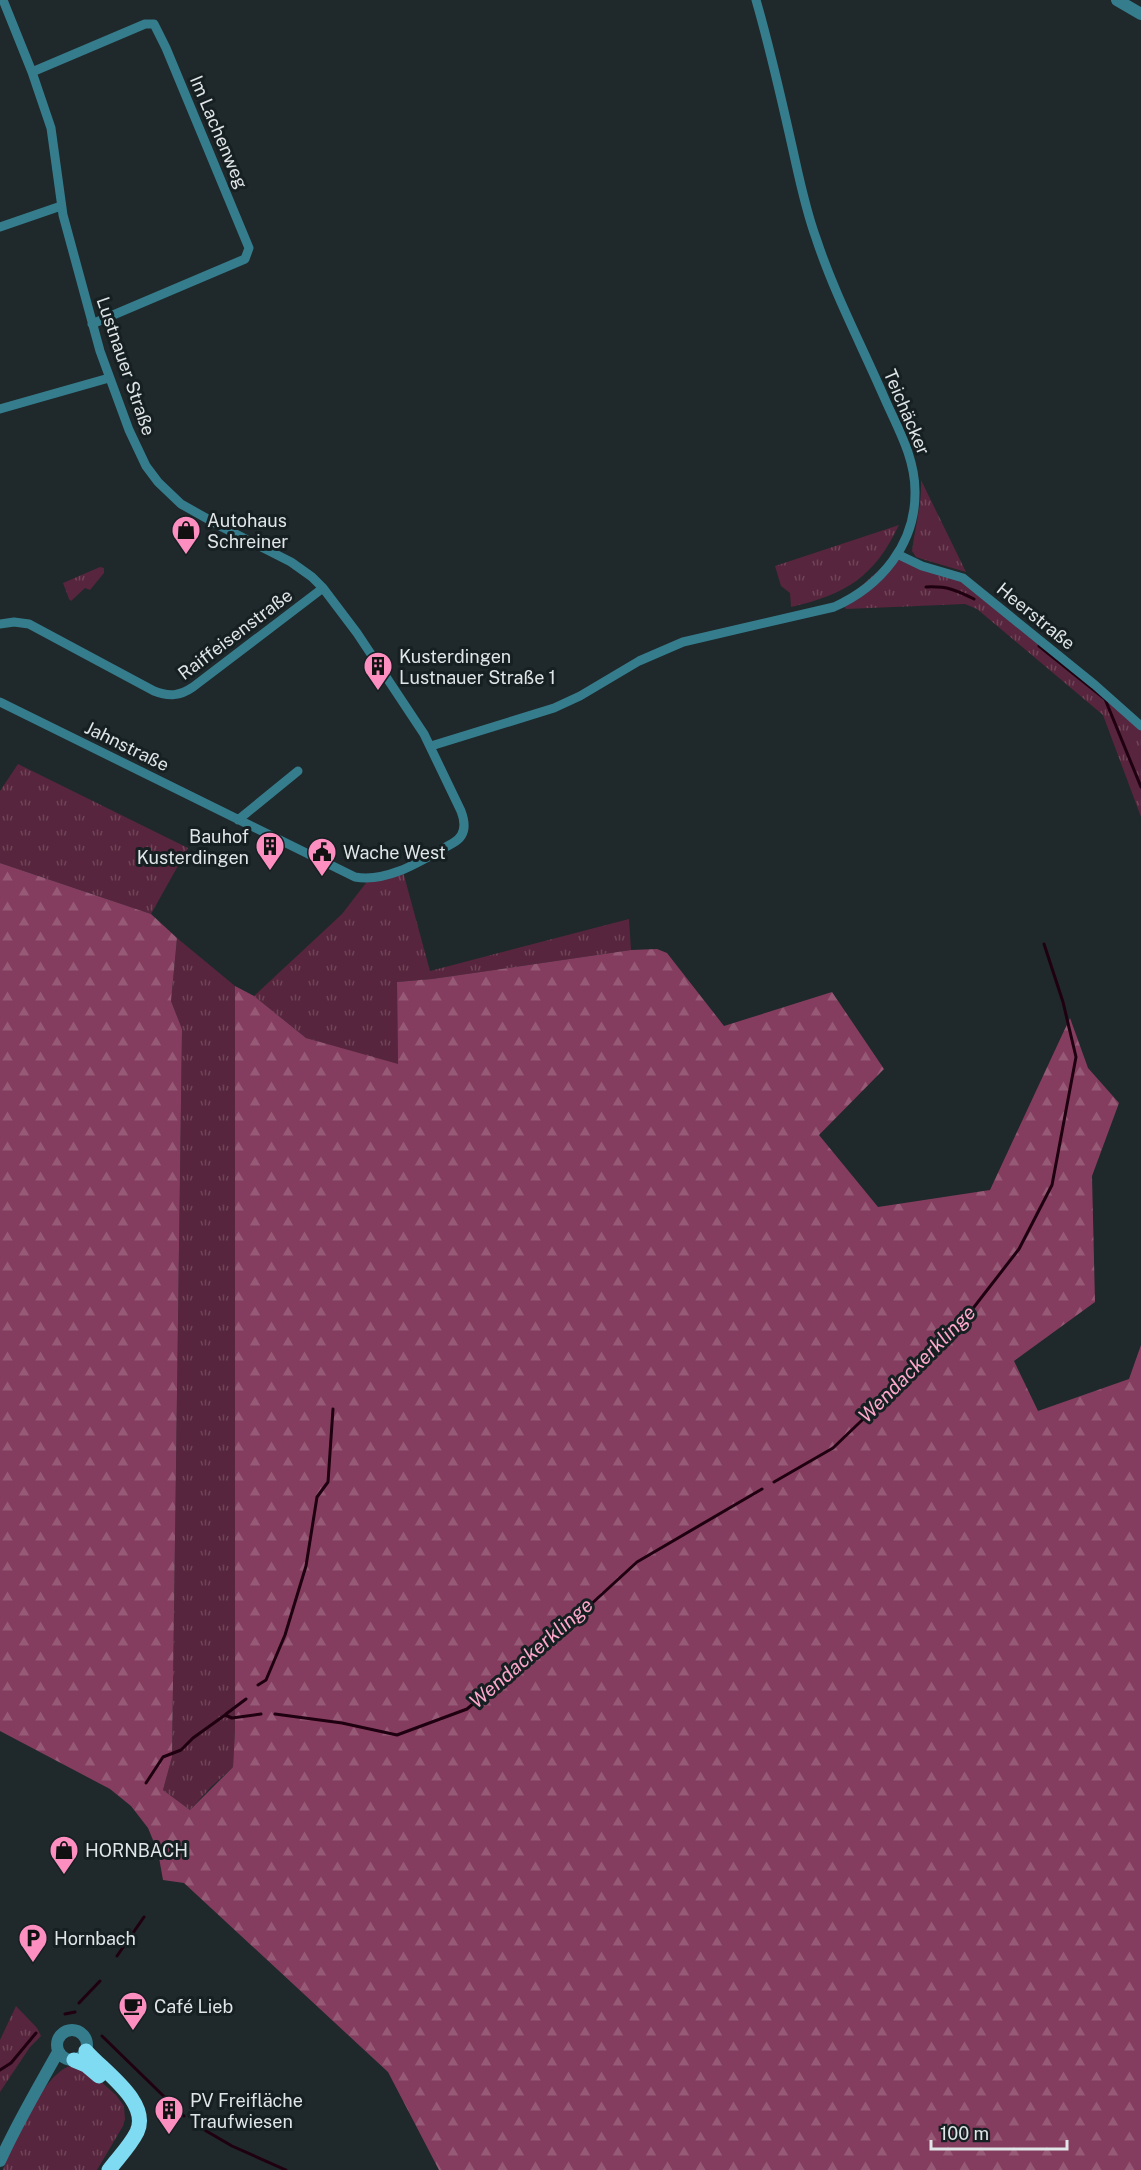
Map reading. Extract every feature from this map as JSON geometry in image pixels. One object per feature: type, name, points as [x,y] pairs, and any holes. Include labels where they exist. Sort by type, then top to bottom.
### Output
[{"type":"highway","points":[[72,2056],[118,2092],[127,2104],[130,2113],[126,2131],[102,2170]]},
{"type":"highway","points":[[72,2056],[132,2098],[139,2113],[140,2122],[137,2131],[110,2170]]},
{"type":"street","name":"Lustnauer Straße","points":[[3,0],[32,72],[53,136],[61,206],[92,324],[109,378],[141,458],[152,475],[172,497],[202,517],[291,562],[323,588],[398,692],[431,746],[462,811],[465,822],[463,833]]},
{"type":"street","name":"Teichäcker","points":[[431,746],[555,708],[639,661],[683,642],[834,607],[855,597],[873,584],[897,554],[913,515],[915,491],[912,465],[903,438],[835,288],[816,239],[756,0]]},
{"type":"street","points":[[1117,0],[1141,14]]},
{"type":"street","name":"Im Lachenweg","points":[[32,72],[145,24],[154,24],[249,248],[245,259],[92,324]]},
{"type":"street","points":[[0,227],[61,206]]},
{"type":"street","points":[[0,409],[109,378]]},
{"type":"street","name":"Heerstraße","points":[[897,554],[922,566],[963,578],[1095,685],[1141,726]]},
{"type":"street","name":"Raiffeisenstraße","points":[[0,624],[14,622],[28,624],[154,691],[171,695],[186,692],[323,588]]},
{"type":"street","name":"Jahnstraße","points":[[0,702],[355,877],[369,879],[383,877],[458,840],[463,833]]},
{"type":"street","points":[[238,820],[298,771]]},
{"type":"street","points":[[0,2160],[16,2126],[42,2084],[72,2056]]},
{"type":"green space","points":[[921,480],[966,572],[916,557],[912,551]]},
{"type":"green space","points":[[899,525],[879,558],[857,581],[828,596],[791,607],[790,593],[781,586],[775,566]]},
{"type":"green space","points":[[897,554],[957,575],[1141,726],[1141,817],[1103,715],[977,609],[965,604],[846,609],[842,603]]},
{"type":"green space","points":[[100,567],[104,568],[104,573],[90,590],[85,588],[71,601],[63,583]]},
{"type":"green space","points":[[18,764],[188,848],[151,914],[0,863],[0,791]]},
{"type":"green space","points":[[0,863],[151,914],[177,938],[171,1001],[182,1029],[172,1757],[163,1790],[190,1810],[233,1767],[235,1730],[235,986],[254,996],[306,1038],[398,1064],[397,982],[631,950],[657,949],[667,953],[724,1026],[832,992],[884,1069],[819,1135],[878,1207],[990,1190],[1070,1018],[1088,1068],[1119,1103],[1092,1176],[1095,1302],[1014,1361],[1038,1411],[1129,1379],[1141,1345],[1141,2170],[439,2170],[388,2072],[184,1883],[163,1880],[158,1852],[148,1828],[131,1806],[110,1789],[0,1731]]},
{"type":"green space","points":[[402,868],[430,971],[629,919],[631,950],[397,982],[398,1065],[306,1038],[254,996],[342,914],[369,879]]},
{"type":"green space","points":[[177,938],[235,986],[235,1730],[233,1767],[190,1810],[163,1790],[172,1757],[182,1029],[171,1001]]},
{"type":"green space","points":[[16,2006],[37,2028],[41,2036],[30,2047],[0,2092],[0,2040]]},
{"type":"green space","points":[[70,2066],[89,2071],[116,2095],[124,2106],[123,2126],[97,2170],[3,2170],[30,2111],[50,2082]]},
{"type":"waterway","points":[[926,587],[951,589],[974,599]]},
{"type":"waterway","points":[[1039,646],[1105,699],[1141,787]]},
{"type":"waterway","name":"Wendackerklinge","points":[[774,1482],[833,1448],[957,1329],[1019,1249],[1052,1185],[1076,1057],[1063,1002],[1044,944]]},
{"type":"waterway","points":[[258,1685],[266,1680],[285,1635],[306,1566],[317,1497],[328,1482],[333,1409]]},
{"type":"waterway","name":"Wendackerklinge","points":[[275,1714],[342,1723],[397,1735],[467,1709],[588,1607],[637,1562],[762,1489]]},
{"type":"waterway","points":[[226,1714],[246,1699]]},
{"type":"waterway","name":"Wendackerklinge","points":[[146,1783],[163,1757],[181,1750],[193,1738],[225,1715],[232,1718],[261,1714]]},
{"type":"waterway","name":"Wendackerklinge","points":[[117,1956],[144,1917]]},
{"type":"waterway","name":"Wendackerklinge","points":[[79,2003],[100,1981]]},
{"type":"waterway","points":[[65,2014],[75,2012]]},
{"type":"waterway","points":[[0,2070],[11,2063],[36,2033]]},
{"type":"waterway","points":[[102,2036],[184,2116]]},
{"type":"waterway","points":[[196,2125],[232,2146],[286,2170]]},
{"type":"place","name":"Autohaus Schreiner","points":[[186,556]]},
{"type":"place","name":"Kusterdingen Lustnauer Straße 1","points":[[378,692]]},
{"type":"place","name":"Bauhof Kusterdingen","points":[[270,872]]},
{"type":"place","name":"Wache West","points":[[322,878]]},
{"type":"place","name":"HORNBACH","points":[[64,1876]]},
{"type":"place","name":"Hornbach","points":[[33,1964]]},
{"type":"place","name":"Café Lieb","points":[[133,2032]]},
{"type":"place","name":"PV Freifläche Traufwiesen","points":[[169,2136]]}]
